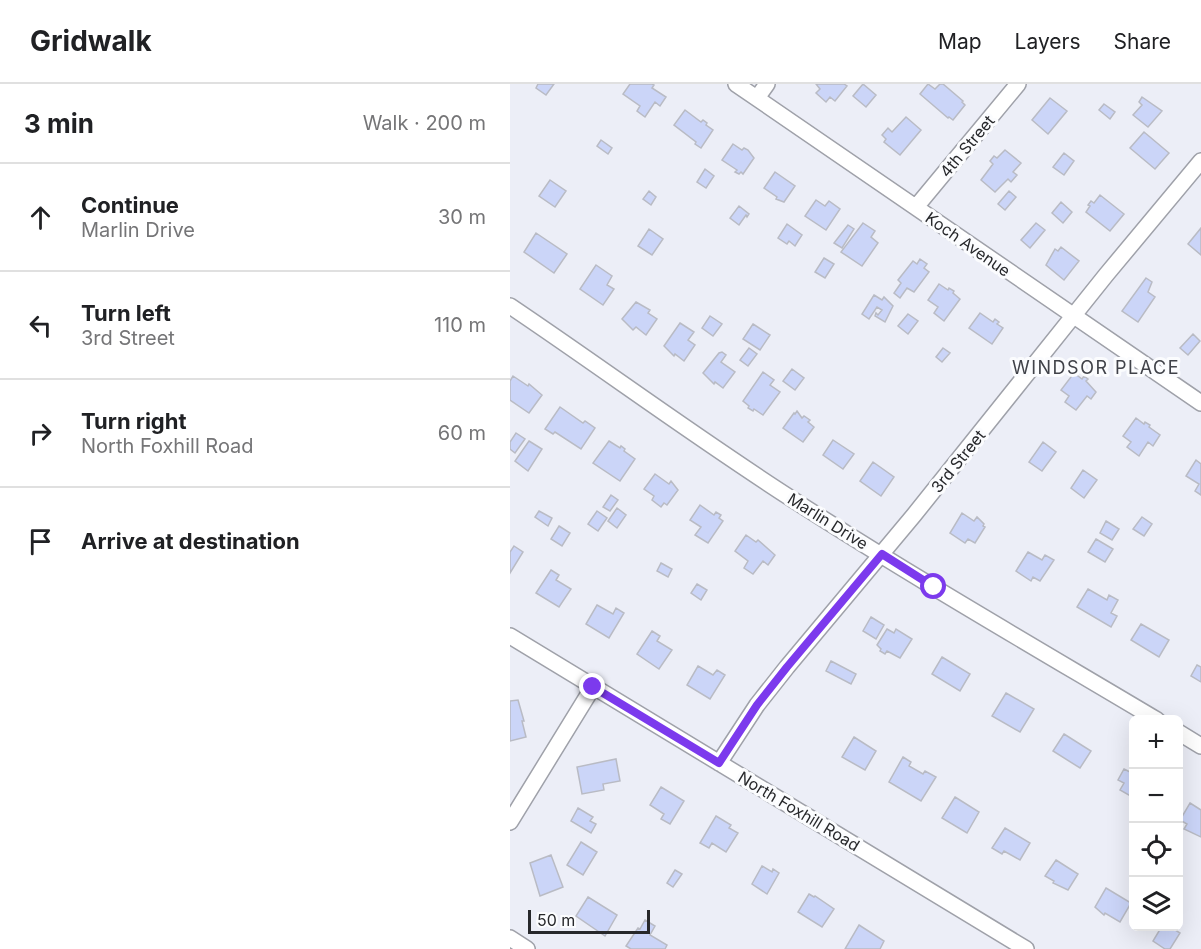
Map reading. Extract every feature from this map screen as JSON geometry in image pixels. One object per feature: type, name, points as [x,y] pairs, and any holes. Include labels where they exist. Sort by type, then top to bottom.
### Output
[{"type":"street","name":"Koch Avenue","points":[[736,84],[1201,404]]},
{"type":"street","points":[[757,98],[767,84]]},
{"type":"street","name":"4th Street","points":[[916,207],[1018,84]]},
{"type":"street","name":"3rd Street","points":[[719,763],[757,705],[781,675],[1201,161]]},
{"type":"street","name":"Marlin Drive","points":[[510,306],[795,501],[1149,715]]},
{"type":"street","name":"North Foxhill Road","points":[[510,636],[1026,949]]},
{"type":"street","points":[[510,822],[593,687]]},
{"type":"street","points":[[1183,735],[1201,746]]},
{"type":"street","points":[[510,938],[527,949]]},
{"type":"building","points":[[538,84],[554,84],[546,95],[536,88]]},
{"type":"building","points":[[630,84],[652,84],[654,85],[652,88],[666,97],[660,106],[655,102],[645,117],[637,111],[640,106],[623,94]]},
{"type":"building","points":[[816,84],[844,84],[847,86],[835,101],[830,97],[826,102],[816,93],[820,89]]},
{"type":"building","points":[[863,84],[876,95],[866,107],[853,96]]},
{"type":"building","points":[[928,84],[935,89],[943,84],[963,101],[965,105],[953,120],[920,94]]},
{"type":"building","points":[[1142,97],[1162,111],[1148,127],[1133,115],[1142,105],[1139,102]]},
{"type":"building","points":[[1050,98],[1067,111],[1048,134],[1032,120]]},
{"type":"building","points":[[1104,104],[1115,112],[1110,119],[1099,110]]},
{"type":"building","points":[[685,110],[701,122],[703,120],[713,130],[701,148],[674,125]]},
{"type":"building","points":[[906,117],[921,130],[900,155],[884,142],[886,139],[882,135],[888,128],[892,132]]},
{"type":"building","points":[[1144,132],[1169,153],[1155,169],[1130,148]]},
{"type":"building","points":[[601,140],[612,148],[608,154],[597,146]]},
{"type":"building","points":[[733,144],[742,150],[744,148],[748,150],[754,158],[743,174],[735,172],[737,170],[722,160]]},
{"type":"building","points":[[1005,150],[1021,163],[1013,172],[1017,175],[1011,182],[1008,179],[995,192],[981,180],[993,164],[990,161],[994,156],[997,158]]},
{"type":"building","points":[[1064,153],[1074,161],[1064,175],[1053,167]]},
{"type":"building","points":[[705,169],[714,176],[706,188],[697,182]]},
{"type":"building","points":[[775,172],[795,186],[784,202],[776,199],[777,197],[764,188]]},
{"type":"building","points":[[550,180],[566,191],[555,207],[539,196]]},
{"type":"building","points":[[649,191],[656,197],[651,205],[643,199]]},
{"type":"building","points":[[1009,191],[1016,197],[1005,210],[998,204]]},
{"type":"building","points":[[1100,195],[1124,214],[1110,231],[1086,212],[1091,201],[1094,203]]},
{"type":"building","points":[[816,200],[825,206],[829,201],[840,209],[826,230],[805,216]]},
{"type":"building","points":[[1061,202],[1072,212],[1063,223],[1052,213]]},
{"type":"building","points":[[739,206],[749,214],[739,225],[730,218]]},
{"type":"building","points":[[863,223],[875,231],[871,237],[878,243],[862,266],[841,252]]},
{"type":"building","points":[[1036,223],[1045,230],[1030,248],[1021,240]]},
{"type":"building","points":[[787,224],[802,235],[795,246],[789,241],[787,244],[778,238]]},
{"type":"building","points":[[848,225],[854,229],[842,248],[834,243]]},
{"type":"building","points":[[1201,228],[1201,255],[1188,244]]},
{"type":"building","points":[[649,229],[663,239],[652,255],[638,246]]},
{"type":"building","points":[[536,233],[567,254],[554,273],[524,252]]},
{"type":"building","points":[[1061,247],[1079,261],[1064,280],[1046,265],[1055,249],[1058,251]]},
{"type":"building","points":[[824,258],[834,264],[825,278],[815,272]]},
{"type":"building","points":[[920,259],[927,264],[924,268],[929,272],[914,292],[907,288],[900,298],[894,293],[901,283],[898,280],[913,261],[917,264]]},
{"type":"building","points":[[596,265],[612,276],[607,285],[614,289],[603,305],[580,289]]},
{"type":"building","points":[[1146,278],[1152,282],[1148,292],[1155,297],[1138,322],[1122,311]]},
{"type":"building","points":[[939,284],[954,291],[953,293],[960,299],[944,321],[934,313],[938,307],[928,300]]},
{"type":"building","points":[[874,295],[882,300],[884,297],[893,306],[885,322],[875,316],[882,310],[877,307],[869,319],[862,314]]},
{"type":"building","points":[[636,302],[650,310],[648,313],[657,319],[646,335],[636,327],[633,330],[622,319]]},
{"type":"building","points":[[980,313],[993,322],[995,319],[999,322],[997,324],[1003,328],[992,344],[969,328]]},
{"type":"building","points":[[908,314],[918,321],[908,334],[898,326]]},
{"type":"building","points":[[710,316],[722,324],[713,336],[702,328]]},
{"type":"building","points":[[680,323],[694,332],[688,340],[695,345],[684,361],[675,354],[674,356],[664,346]]},
{"type":"building","points":[[753,324],[770,335],[760,350],[743,339]]},
{"type":"building","points":[[1193,334],[1200,341],[1188,355],[1180,348]]},
{"type":"building","points":[[749,348],[757,354],[748,366],[740,360]]},
{"type":"building","points":[[943,348],[950,353],[942,362],[936,357]]},
{"type":"building","points":[[722,352],[726,355],[721,362],[735,372],[723,388],[715,382],[714,384],[703,373]]},
{"type":"building","points":[[792,369],[804,378],[795,390],[783,381]]},
{"type":"building","points":[[763,372],[774,380],[770,385],[780,392],[763,415],[748,408],[749,406],[743,401]]},
{"type":"building","points":[[1074,373],[1082,379],[1084,376],[1088,379],[1086,381],[1096,392],[1091,399],[1087,396],[1076,410],[1065,402],[1069,396],[1061,390]]},
{"type":"building","points":[[513,376],[528,386],[529,384],[542,395],[529,413],[510,400],[510,381]]},
{"type":"building","points":[[560,407],[583,423],[585,421],[595,428],[581,449],[555,432],[553,434],[545,429]]},
{"type":"building","points":[[797,411],[802,418],[804,416],[810,420],[808,422],[814,427],[803,442],[783,428]]},
{"type":"building","points":[[1136,418],[1150,425],[1149,427],[1160,435],[1153,446],[1148,442],[1139,456],[1127,447],[1131,442],[1123,436]]},
{"type":"building","points":[[516,433],[525,439],[515,453],[510,449],[510,442]]},
{"type":"building","points":[[833,440],[854,454],[843,469],[823,455]]},
{"type":"building","points":[[529,441],[542,449],[528,471],[515,461]]},
{"type":"building","points":[[609,441],[620,448],[621,446],[635,459],[620,481],[593,463]]},
{"type":"building","points":[[1043,442],[1056,452],[1042,471],[1029,462]]},
{"type":"building","points":[[1196,460],[1201,464],[1201,495],[1195,491],[1199,484],[1186,476]]},
{"type":"building","points":[[873,462],[894,477],[881,496],[860,481]]},
{"type":"building","points":[[1083,470],[1097,480],[1084,498],[1071,488]]},
{"type":"building","points":[[655,474],[669,484],[671,481],[678,490],[667,505],[664,503],[661,507],[652,500],[654,496],[644,489]]},
{"type":"building","points":[[611,495],[618,500],[610,511],[603,507]]},
{"type":"building","points":[[700,505],[714,515],[716,512],[721,515],[719,518],[723,521],[708,543],[695,535],[701,527],[690,520]]},
{"type":"building","points":[[617,508],[626,515],[617,528],[608,521]]},
{"type":"building","points":[[539,511],[552,518],[548,526],[535,517]]},
{"type":"building","points":[[597,511],[607,518],[598,531],[588,524]]},
{"type":"building","points":[[962,513],[974,521],[977,517],[984,524],[985,527],[975,543],[968,539],[965,543],[950,533]]},
{"type":"building","points":[[1142,517],[1152,524],[1144,536],[1133,529]]},
{"type":"building","points":[[1106,521],[1119,529],[1112,540],[1100,533]]},
{"type":"building","points":[[559,526],[570,533],[562,546],[551,539]]},
{"type":"building","points":[[746,535],[756,542],[758,540],[775,555],[768,565],[763,561],[753,574],[744,568],[748,561],[735,551]]},
{"type":"building","points":[[1096,539],[1113,549],[1105,562],[1088,552]]},
{"type":"building","points":[[514,546],[523,552],[510,573],[510,552]]},
{"type":"building","points":[[1028,552],[1042,560],[1045,555],[1054,560],[1040,581],[1033,577],[1031,581],[1016,571]]},
{"type":"building","points":[[661,563],[672,569],[668,577],[657,571]]},
{"type":"building","points":[[551,570],[559,575],[556,580],[571,589],[559,607],[536,593]]},
{"type":"building","points":[[697,584],[707,590],[701,600],[691,593]]},
{"type":"building","points":[[1088,589],[1107,600],[1109,595],[1118,600],[1111,613],[1117,616],[1111,627],[1077,607]]},
{"type":"building","points":[[597,605],[613,614],[616,608],[624,613],[609,638],[586,624]]},
{"type":"building","points":[[871,617],[884,625],[876,639],[863,631]]},
{"type":"building","points":[[1141,624],[1169,640],[1159,657],[1131,640]]},
{"type":"building","points":[[887,629],[894,633],[896,629],[912,639],[900,658],[887,651],[885,654],[877,645]]},
{"type":"building","points":[[652,631],[660,636],[657,641],[672,650],[659,669],[637,654]]},
{"type":"building","points":[[942,657],[970,674],[960,691],[932,674]]},
{"type":"building","points":[[831,661],[856,674],[851,684],[826,671]]},
{"type":"building","points":[[1197,665],[1201,667],[1201,682],[1191,676]]},
{"type":"building","points":[[698,666],[713,675],[717,670],[725,675],[710,699],[687,685]]},
{"type":"building","points":[[1006,693],[1034,709],[1020,732],[992,716]]},
{"type":"building","points":[[518,700],[526,737],[510,741],[510,701]]},
{"type":"building","points":[[1064,734],[1091,751],[1080,768],[1053,751]]},
{"type":"building","points":[[854,737],[876,751],[865,770],[842,757]]},
{"type":"building","points":[[903,757],[911,762],[909,766],[923,774],[925,771],[936,777],[921,801],[889,782]]},
{"type":"building","points":[[616,759],[620,781],[603,784],[604,790],[582,794],[577,767]]},
{"type":"building","points":[[1124,769],[1129,772],[1129,795],[1120,790],[1124,783],[1118,780]]},
{"type":"building","points":[[661,787],[684,801],[670,824],[661,819],[664,814],[650,805]]},
{"type":"building","points":[[955,797],[979,812],[967,833],[942,818]]},
{"type":"building","points":[[1190,803],[1201,810],[1201,837],[1184,829],[1187,824],[1183,822],[1183,815]]},
{"type":"building","points":[[578,808],[593,817],[590,821],[596,824],[591,833],[571,821]]},
{"type":"building","points":[[716,816],[731,825],[729,828],[738,833],[726,852],[712,843],[709,848],[700,843]]},
{"type":"building","points":[[1005,828],[1030,843],[1020,860],[1004,851],[1002,854],[992,848]]},
{"type":"building","points":[[581,842],[597,852],[583,875],[567,865]]},
{"type":"building","points":[[551,855],[563,887],[540,896],[530,863]]},
{"type":"building","points":[[1056,860],[1078,874],[1068,890],[1053,883],[1054,881],[1045,876]]},
{"type":"building","points":[[762,866],[779,873],[767,894],[752,884]]},
{"type":"building","points":[[675,870],[682,874],[673,887],[667,883]]},
{"type":"building","points":[[1106,888],[1129,902],[1129,906],[1120,922],[1105,913],[1104,915],[1095,907]]},
{"type":"building","points":[[809,894],[834,909],[822,927],[798,912]]},
{"type":"building","points":[[588,897],[617,915],[605,936],[576,916]]},
{"type":"building","points":[[645,920],[655,926],[650,935],[667,945],[665,949],[631,949],[626,946]]},
{"type":"building","points":[[859,925],[884,941],[880,949],[845,949]]},
{"type":"building","points":[[1159,931],[1180,933],[1170,949],[1165,949],[1153,941]]},
{"type":"district","name":"WINDSOR PLACE","points":[[1096,367]]},
{"type":"route","points":[[593,687],[719,763],[757,705],[882,554],[934,587]]}]
